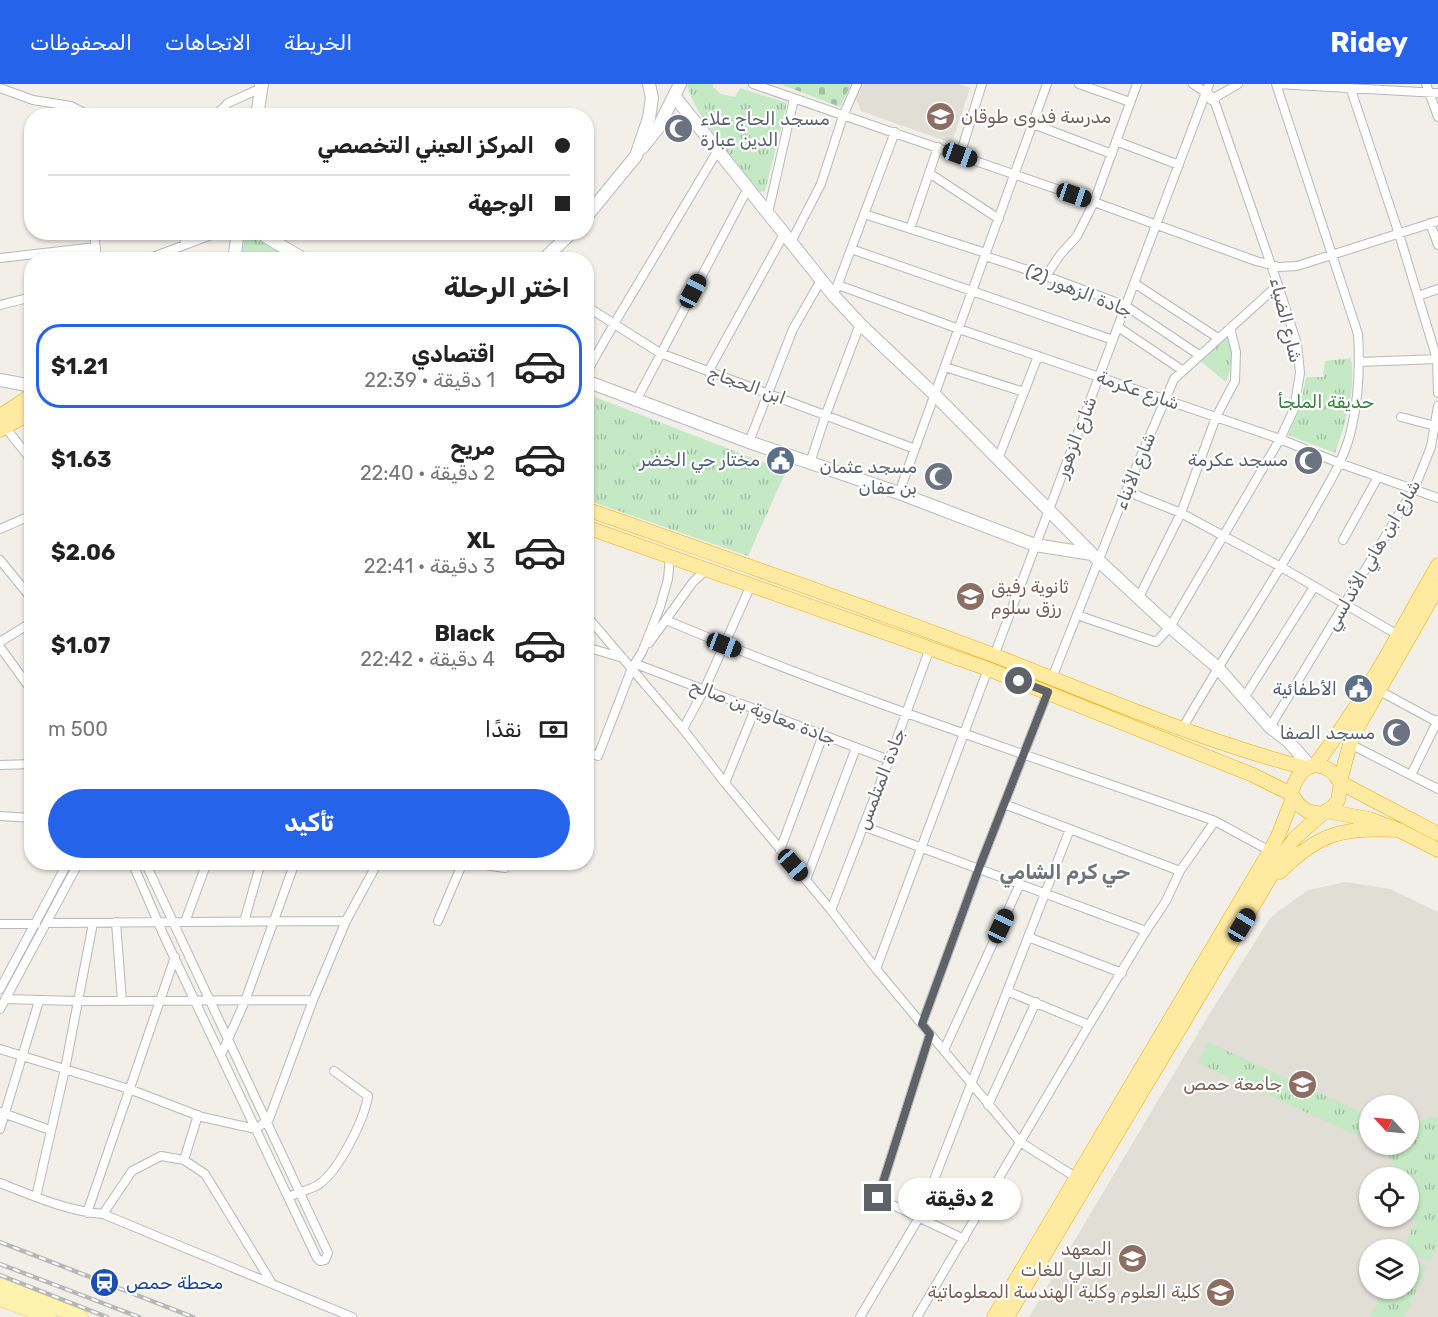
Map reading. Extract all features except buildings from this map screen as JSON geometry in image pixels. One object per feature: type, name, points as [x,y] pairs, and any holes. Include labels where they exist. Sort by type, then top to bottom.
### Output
[{"type":"highway","points":[[2,425],[24,403]]},
{"type":"highway","points":[[2,425],[24,415]]},
{"type":"highway","points":[[594,512],[847,601],[1050,685],[1243,771],[1292,796],[1307,811],[1369,819],[1399,830],[1438,850]]},
{"type":"highway","points":[[594,530],[930,648],[991,662]]},
{"type":"highway","points":[[993,1317],[1270,851],[1278,836],[1298,775],[1310,766],[1341,732],[1438,565]]},
{"type":"highway","points":[[1007,1317],[1295,838],[1338,800],[1340,782],[1350,744],[1378,690],[1438,587]]},
{"type":"highway","points":[[1050,685],[1258,755],[1310,766],[1325,766],[1334,772],[1340,782],[1438,834]]},
{"type":"highway","points":[[1264,888],[1292,860],[1308,847],[1326,837],[1363,828],[1399,830]]},
{"type":"main road","points":[[636,156],[649,118],[652,98],[649,84]]},
{"type":"main road","points":[[594,207],[658,128],[680,84]]},
{"type":"main road","points":[[258,108],[261,85]]},
{"type":"main road","points":[[675,97],[821,280],[836,290],[860,324],[935,395],[1096,558],[1217,667],[1270,727],[1288,741],[1310,766]]},
{"type":"main road","points":[[271,240],[291,252]]},
{"type":"main road","points":[[551,252],[564,240]]},
{"type":"main road","points":[[0,380],[24,384]]},
{"type":"main road","points":[[594,384],[749,442],[900,493],[1035,546],[1096,558]]},
{"type":"main road","points":[[0,1285],[81,1317]]},
{"type":"main road","points":[[0,1299],[49,1317]]},
{"type":"street","points":[[753,84],[1272,265],[1297,266],[1434,222],[1438,245]]},
{"type":"street","points":[[708,372],[821,184],[843,116],[857,84]]},
{"type":"street","points":[[960,155],[982,86],[972,84]]},
{"type":"street","points":[[900,493],[1047,84]]},
{"type":"street","points":[[1079,84],[1130,102]]},
{"type":"street","points":[[1046,276],[1077,236],[1094,202],[1137,84]]},
{"type":"street","points":[[1193,84],[1210,96]]},
{"type":"street","points":[[1209,84],[1210,96]]},
{"type":"street","points":[[1210,96],[1238,84]]},
{"type":"street","points":[[1182,729],[1217,667],[1281,567],[1340,463],[1352,427],[1360,376],[1359,334],[1276,84],[1431,90],[1438,117]]},
{"type":"street","points":[[223,108],[261,85]]},
{"type":"street","points":[[1350,87],[1438,359],[1438,393]]},
{"type":"street","points":[[0,88],[33,100],[75,108]]},
{"type":"street","name":"شارع الزهور","points":[[876,969],[1197,116],[1210,96]]},
{"type":"street","name":"شارع الضياء","points":[[1170,627],[1280,439],[1293,409],[1300,373],[1297,344],[1272,265],[1210,96]]},
{"type":"street","points":[[768,213],[794,99]]},
{"type":"street","points":[[1033,124],[1112,153]]},
{"type":"street","points":[[836,290],[895,132]]},
{"type":"street","points":[[1116,141],[1179,165]]},
{"type":"street","points":[[910,229],[938,147]]},
{"type":"street","points":[[594,359],[718,150]]},
{"type":"street","points":[[929,173],[999,219]]},
{"type":"street","points":[[637,399],[748,188]]},
{"type":"street","name":"جادة الزهور (2)","points":[[864,214],[1046,276],[1126,306],[1199,355]]},
{"type":"street","points":[[95,240],[97,252]]},
{"type":"street","points":[[185,240],[185,244]]},
{"type":"street","points":[[165,252],[196,240]]},
{"type":"street","points":[[52,252],[96,247]]},
{"type":"street","points":[[851,249],[1113,340]]},
{"type":"street","points":[[0,258],[24,255]]},
{"type":"street","points":[[749,442],[793,329],[821,280]]},
{"type":"street","points":[[1134,283],[1218,338]]},
{"type":"street","name":"شارع الأبناء","points":[[922,1024],[979,868],[1077,615],[1096,558],[1164,399],[1174,379],[1182,370],[1278,285]]},
{"type":"street","points":[[1418,296],[1438,289]]},
{"type":"street","name":"شارع عكرمة","points":[[836,290],[959,329],[1280,439],[1438,498]]},
{"type":"street","points":[[0,305],[24,299]]},
{"type":"street","name":"ابن الحجاج","points":[[594,311],[660,353],[915,449]]},
{"type":"street","points":[[810,463],[860,324]]},
{"type":"street","points":[[1118,327],[1182,370]]},
{"type":"street","points":[[1139,597],[1181,513],[1216,417],[1235,381],[1236,352],[1230,328]]},
{"type":"street","points":[[998,459],[1038,356]]},
{"type":"street","points":[[1359,362],[1438,359]]},
{"type":"street","points":[[945,367],[1024,392]]},
{"type":"street","name":"شارع ابن هاني الأندلسي","points":[[1270,727],[1414,489],[1435,446],[1438,406]]},
{"type":"street","points":[[1401,417],[1435,426]]},
{"type":"street","points":[[2,425],[24,451]]},
{"type":"street","points":[[1343,540],[1378,477]]},
{"type":"street","points":[[1126,491],[1181,513],[1281,567],[1398,635]]},
{"type":"street","points":[[0,529],[24,519]]},
{"type":"street","points":[[642,652],[668,579],[670,557]]},
{"type":"street","points":[[0,560],[24,588]]},
{"type":"street","points":[[594,754],[598,756],[634,666],[642,652],[693,582],[706,570]]},
{"type":"street","points":[[683,729],[704,690],[751,585]]},
{"type":"street","points":[[1244,698],[1314,587]]},
{"type":"street","points":[[1077,615],[1156,642],[1170,627]]},
{"type":"street","points":[[666,621],[906,714],[1215,821],[1270,851]]},
{"type":"street","points":[[594,624],[623,658],[634,666],[725,783],[1020,1142],[1077,1178]]},
{"type":"street","points":[[0,642],[24,627]]},
{"type":"street","points":[[0,647],[24,680]]},
{"type":"street","name":"جادة المتلمس","points":[[831,910],[930,648]]},
{"type":"street","points":[[594,649],[623,658]]},
{"type":"street","name":"جادة معاوية بن صالح","points":[[634,666],[889,760]]},
{"type":"street","points":[[1378,690],[1438,721],[1411,775]]},
{"type":"street","points":[[725,783],[755,709]]},
{"type":"street","points":[[780,850],[824,735]]},
{"type":"street","points":[[1350,744],[1438,789]]},
{"type":"street","points":[[806,880],[856,748]]},
{"type":"street","points":[[0,765],[24,764]]},
{"type":"street","points":[[1004,804],[1180,871]]},
{"type":"street","points":[[0,816],[24,818]]},
{"type":"street","points":[[917,1317],[1089,1026],[1166,901],[1180,871],[1215,821]]},
{"type":"street","points":[[864,826],[1146,931]]},
{"type":"street","points":[[860,1317],[920,1216],[1070,829]]},
{"type":"street","points":[[0,989],[64,870]]},
{"type":"street","points":[[0,1009],[75,870]]},
{"type":"street","points":[[136,870],[317,1258],[323,1261],[327,1258],[328,1253],[149,870]]},
{"type":"street","points":[[185,922],[204,870]]},
{"type":"street","points":[[244,922],[259,870]]},
{"type":"street","points":[[221,1055],[245,1001],[293,870]]},
{"type":"street","points":[[256,1129],[269,1119],[313,1000],[346,921],[374,870]]},
{"type":"street","points":[[438,921],[460,870]]},
{"type":"street","points":[[944,1050],[1020,884]]},
{"type":"street","points":[[48,923],[346,921]]},
{"type":"street","points":[[36,1197],[65,1069],[93,922]]},
{"type":"street","points":[[116,922],[122,1001]]},
{"type":"street","points":[[0,924],[36,924]]},
{"type":"street","points":[[1028,937],[1122,973]]},
{"type":"street","points":[[87,1213],[175,957]]},
{"type":"street","points":[[0,970],[5,980]]},
{"type":"street","points":[[1007,991],[1089,1026]]},
{"type":"street","points":[[5,999],[39,1001],[313,1000]]},
{"type":"street","points":[[0,1129],[2,1112],[39,1001]]},
{"type":"street","points":[[988,1105],[1036,1002]]},
{"type":"street","points":[[930,1034],[878,1198],[920,1216],[964,1239]]},
{"type":"street","points":[[0,1049],[129,1089],[198,1115],[256,1129]]},
{"type":"street","points":[[288,1197],[319,1184],[333,1169],[347,1148],[367,1100],[368,1096],[334,1071]]},
{"type":"street","points":[[2,1112],[50,1130]]},
{"type":"street","points":[[184,1160],[198,1115]]},
{"type":"street","points":[[103,1214],[132,1171],[161,1156],[184,1160],[205,1174],[272,1283]]},
{"type":"street","points":[[0,1183],[87,1213],[103,1214],[352,1317]]},
{"type":"shaded area","points":[[860,84],[960,84],[970,88],[952,143],[861,111],[855,96]]},
{"type":"shaded area","name":"جامعة حمص","points":[[1346,882],[1390,889],[1438,912],[1438,1317],[1029,1317],[1210,1013],[1270,918],[1308,890]]},
{"type":"green space","points":[[687,84],[713,84],[713,87],[721,94],[735,97],[740,88],[787,103],[765,191],[760,192],[752,183],[705,122]]},
{"type":"green space","points":[[780,84],[851,84],[840,107]]},
{"type":"green space","points":[[245,240],[257,240],[280,252],[242,252]]},
{"type":"green space","points":[[1228,336],[1231,359],[1226,382],[1199,360]]},
{"type":"green space","name":"حديقة الملجأ","points":[[1351,358],[1351,395],[1335,453],[1288,435],[1300,408],[1306,377],[1323,377],[1325,361]]},
{"type":"green space","points":[[594,397],[786,471],[748,556],[594,502]]},
{"type":"green space","points":[[1208,1042],[1359,1111],[1359,1136],[1198,1063]]},
{"type":"green space","points":[[1434,1116],[1438,1118],[1438,1243],[1430,1262],[1419,1256],[1419,1239],[1407,1239],[1413,1227],[1419,1227],[1419,1167],[1394,1167],[1389,1155],[1419,1155],[1419,1121]]},
{"type":"green space","points":[[1419,1263],[1427,1267],[1419,1284]]},
{"type":"green space","points":[[1378,1299],[1412,1299],[1404,1317],[1370,1317]]},
{"type":"railway","points":[[0,1242],[193,1317]]},
{"type":"railway","points":[[0,1264],[139,1317]]},
{"type":"railway","points":[[0,1275],[107,1317]]},
{"type":"place","name":"مدرسة فدوى طوقان","points":[[940,117]]},
{"type":"place","name":"مسجد الحاج علاء الدين عبارة","points":[[679,129]]},
{"type":"place","name":"مختار حي الخضر","points":[[781,460]]},
{"type":"place","name":"مسجد عكرمة","points":[[1309,460]]},
{"type":"place","name":"مسجد عثمان بن عفان","points":[[938,477]]},
{"type":"place","name":"ثانوية رفيق رزق سلوم","points":[[970,597]]},
{"type":"place","name":"الأطفائية","points":[[1358,689]]},
{"type":"place","name":"مسجد الصفا","points":[[1396,733]]},
{"type":"place","name":"جامعة حمص","points":[[1303,1084]]},
{"type":"place","name":"المعهد العالي للغات","points":[[1133,1259]]},
{"type":"place","name":"محطة حمص","points":[[105,1283]]},
{"type":"place","name":"كلية العلوم وكلية الهندسة المعلوماتية","points":[[1221,1292]]},
{"type":"district","name":"حي كرم الشامي","points":[[1065,872]]},
{"type":"route","points":[[878,1198],[930,1034],[922,1024],[979,868],[1048,692],[1019,681]]}]
